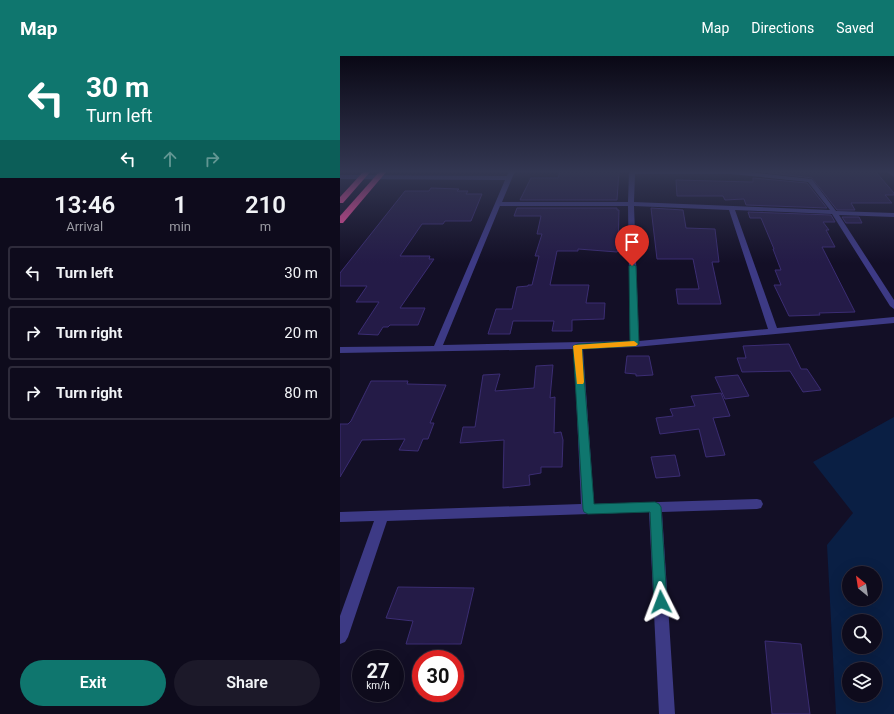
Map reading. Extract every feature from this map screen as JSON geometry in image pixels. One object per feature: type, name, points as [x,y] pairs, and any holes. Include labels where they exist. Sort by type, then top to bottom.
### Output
[{"type":"highway","points":[[340,221],[357,202]]},
{"type":"street","points":[[827,202],[894,306]]},
{"type":"street","points":[[437,349],[498,204],[631,204],[894,215]]},
{"type":"street","points":[[631,204],[635,344]]},
{"type":"street","points":[[731,207],[773,330]]},
{"type":"street","points":[[340,350],[635,344],[773,330],[894,320]]},
{"type":"street","points":[[578,346],[588,509]]},
{"type":"street","points":[[340,516],[758,504]]},
{"type":"street","points":[[655,507],[667,714]]},
{"type":"street","points":[[340,637],[383,515]]},
{"type":"water","points":[[894,417],[894,714],[836,714],[827,545],[853,513],[813,462]]},
{"type":"building","points":[[397,202],[479,202],[471,221],[445,221],[443,224],[422,224],[400,256],[430,256],[429,259],[434,259],[400,308],[425,308],[418,325],[390,325],[388,327],[383,327],[378,335],[358,334],[379,302],[356,302],[367,286],[340,286],[340,273]]},
{"type":"building","points":[[745,202],[822,202],[827,208],[746,205]]},
{"type":"building","points":[[831,202],[891,202],[892,203],[851,203],[855,210],[837,210]]},
{"type":"building","points":[[517,208],[617,208],[617,210],[619,210],[618,251],[578,249],[578,251],[557,251],[550,285],[589,285],[586,303],[605,303],[604,319],[572,320],[572,331],[552,331],[554,321],[513,321],[510,334],[488,334],[496,309],[512,309],[517,287],[532,285],[539,256],[535,256],[542,234],[537,234],[541,216],[514,216]]},
{"type":"building","points":[[651,208],[683,210],[686,228],[715,229],[719,262],[712,262],[721,304],[678,304],[676,289],[699,289],[693,259],[657,259]]},
{"type":"building","points":[[748,212],[831,215],[835,222],[823,222],[829,230],[826,230],[835,247],[822,247],[855,312],[789,316],[774,285],[781,285],[775,270],[781,270],[774,249],[761,218],[750,218]]},
{"type":"building","points":[[842,217],[859,217],[862,223],[846,223]]},
{"type":"building","points":[[789,344],[801,369],[807,369],[821,390],[803,392],[790,371],[742,372],[737,358],[746,358],[743,346]]},
{"type":"building","points":[[627,356],[649,356],[653,375],[636,376],[636,374],[625,373]]},
{"type":"building","points":[[553,365],[550,398],[555,397],[554,433],[561,432],[563,440],[562,467],[541,467],[541,473],[529,475],[530,485],[503,488],[504,440],[460,443],[463,427],[475,427],[483,375],[500,374],[495,391],[534,388],[536,366]]},
{"type":"building","points":[[738,375],[749,396],[725,399],[715,377]]},
{"type":"building","points":[[371,381],[408,381],[407,384],[446,385],[430,423],[434,423],[428,439],[423,439],[418,451],[399,450],[405,439],[362,440],[340,477],[340,424],[348,424],[351,421]]},
{"type":"building","points":[[721,393],[730,416],[713,418],[725,455],[706,457],[699,429],[660,434],[656,418],[673,416],[670,409],[695,406],[691,396]]},
{"type":"building","points":[[675,455],[680,476],[656,478],[651,457]]},
{"type":"building","points":[[398,587],[474,588],[461,644],[406,644],[413,621],[386,618]]},
{"type":"building","points":[[765,641],[801,644],[810,714],[772,714]]},
{"type":"slow traffic","points":[[580,382],[578,346],[634,344]]},
{"type":"route","points":[[632,266],[635,344],[578,346],[588,509],[655,507],[661,602]]}]
